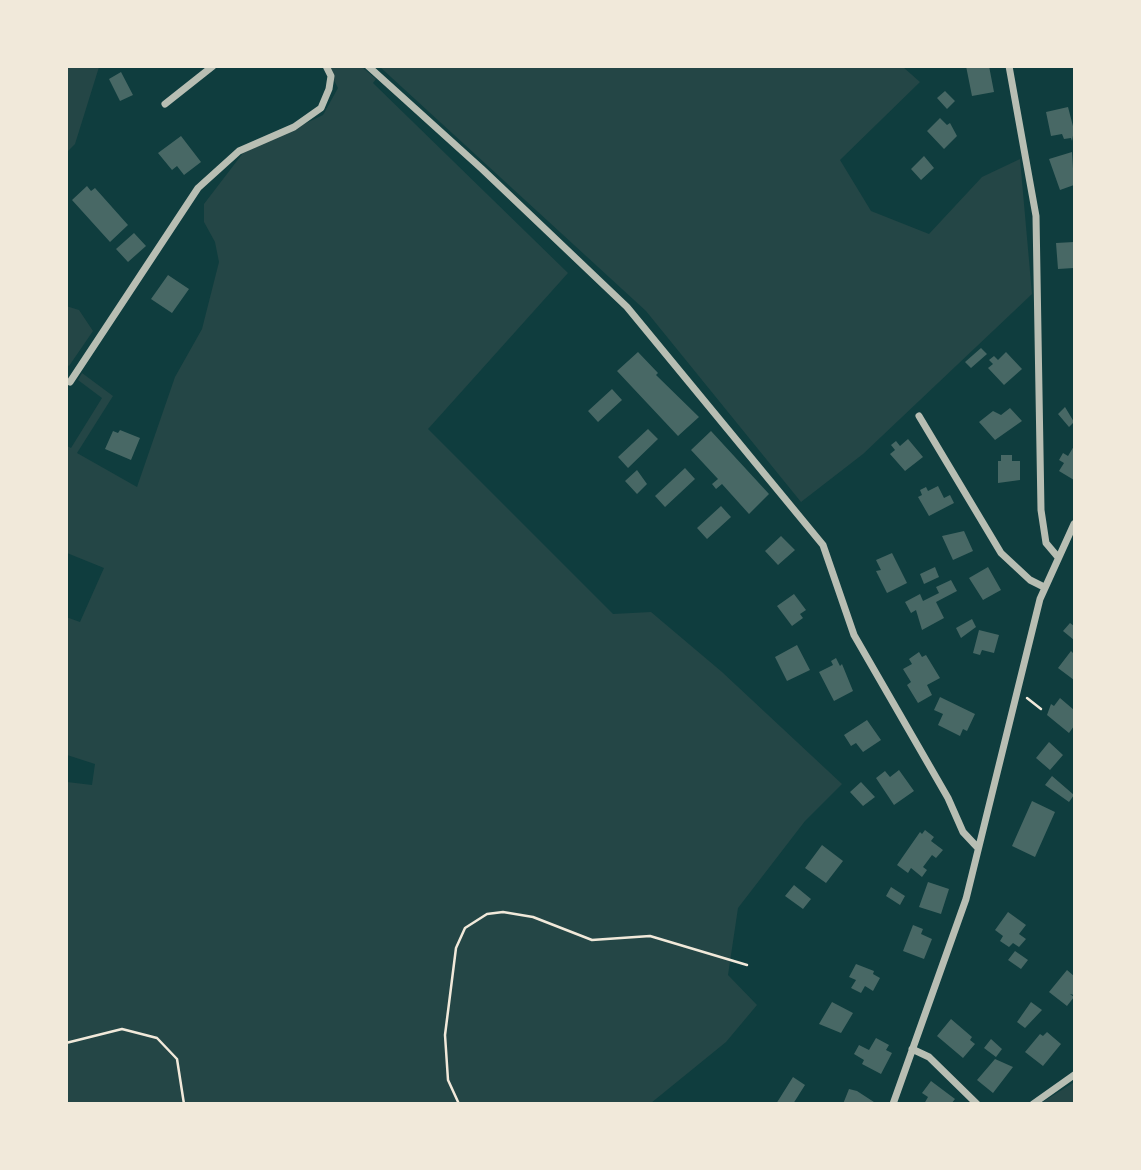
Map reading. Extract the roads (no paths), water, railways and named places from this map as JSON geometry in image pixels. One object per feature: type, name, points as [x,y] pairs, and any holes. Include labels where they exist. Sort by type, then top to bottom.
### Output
[{"type":"street","points":[[165,104],[213,66]]},
{"type":"street","points":[[70,382],[198,188],[239,151],[294,127],[321,108],[331,76],[326,66]]},
{"type":"street","points":[[368,66],[482,169],[627,307],[823,545],[854,635],[948,798],[963,832],[978,848]]},
{"type":"street","points":[[1009,66],[1036,216],[1041,510],[1046,543],[1057,556]]},
{"type":"street","points":[[919,416],[1001,553],[1030,580],[1044,587]]},
{"type":"street","points":[[893,1104],[959,922],[1044,587],[1074,524]]},
{"type":"street","points":[[912,1049],[929,1057],[977,1104]]},
{"type":"street","points":[[1032,1104],[1074,1075]]}]
